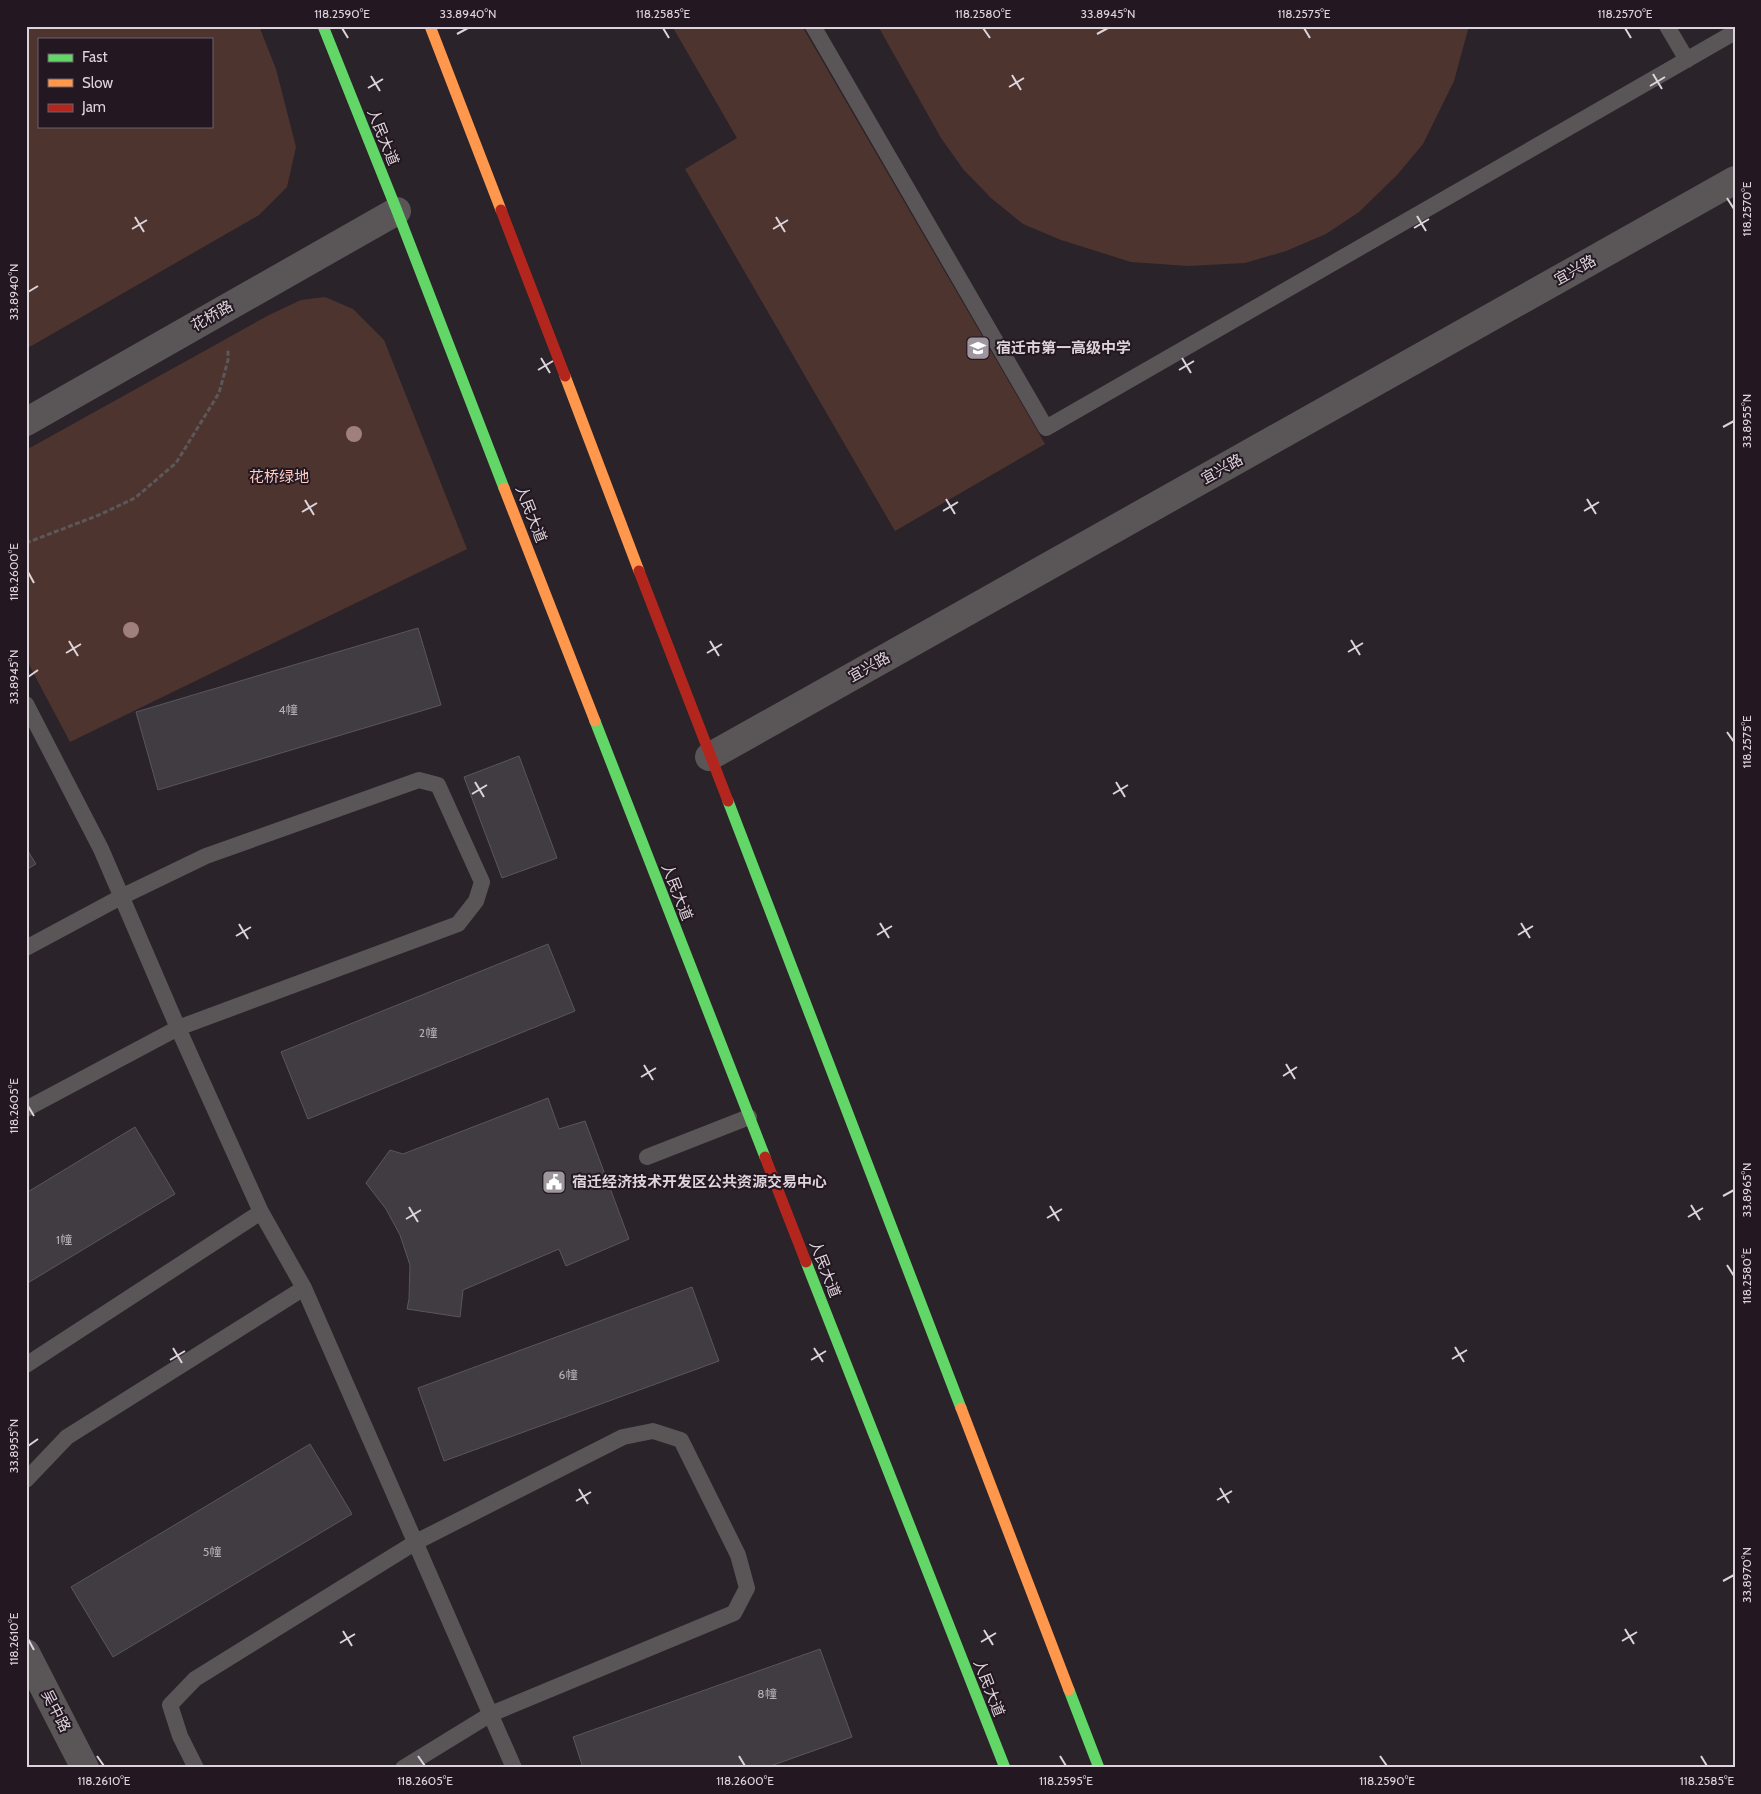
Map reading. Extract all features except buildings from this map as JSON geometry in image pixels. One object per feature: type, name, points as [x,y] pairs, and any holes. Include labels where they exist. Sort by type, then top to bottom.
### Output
[{"type":"main road","name":"人民大道","points":[[323,26],[1005,1768]]},
{"type":"main road","points":[[430,26],[1099,1768]]},
{"type":"street","name":"宜兴路","points":[[710,757],[1735,180]]},
{"type":"street","name":"花桥路","points":[[26,422],[397,211]]},
{"type":"street","name":"吴中路","points":[[26,1653],[85,1768]]},
{"type":"lane","points":[[813,26],[1046,428],[1735,32]]},
{"type":"lane","points":[[1668,26],[1687,60]]},
{"type":"lane","points":[[26,704],[101,849],[178,1028],[261,1212],[304,1288],[514,1768]]},
{"type":"lane","points":[[26,948],[121,896],[206,856],[419,780],[438,785],[482,882],[476,901],[458,924],[178,1028],[26,1109]]},
{"type":"lane","points":[[647,1157],[749,1117]]},
{"type":"lane","points":[[26,1365],[261,1212]]},
{"type":"lane","points":[[26,1480],[67,1437],[304,1288]]},
{"type":"lane","points":[[196,1768],[180,1736],[170,1705],[196,1679],[416,1542],[623,1438],[653,1432],[681,1440],[738,1555],[747,1588],[734,1613],[491,1714],[403,1768]]},
{"type":"path","points":[[26,543],[99,515],[135,498],[176,463],[220,393],[228,360],[228,307]]},
{"type":"green space","points":[[26,26],[259,26],[276,69],[296,147],[287,187],[259,215],[26,349]]},
{"type":"green space","points":[[672,26],[802,26],[1045,444],[895,531],[685,169],[737,138]]},
{"type":"green space","points":[[878,26],[1469,26],[1454,81],[1423,144],[1397,175],[1359,212],[1326,234],[1286,251],[1245,263],[1188,266],[1131,262],[1061,240],[1023,224],[991,198],[963,169],[941,138]]},
{"type":"green space","name":"花桥绿地","points":[[325,297],[353,309],[384,340],[467,549],[70,742],[26,659],[26,450],[269,315],[301,300]]},
{"type":"traffic: fast","points":[[323,26],[504,488]]},
{"type":"traffic: fast","points":[[595,721],[765,1157]]},
{"type":"traffic: fast","points":[[728,801],[961,1408]]},
{"type":"traffic: fast","points":[[806,1262],[1005,1768]]},
{"type":"traffic: fast","points":[[1069,1690],[1099,1768]]},
{"type":"traffic: slow","points":[[430,26],[501,210]]},
{"type":"traffic: slow","points":[[565,376],[639,571]]},
{"type":"traffic: slow","points":[[504,488],[595,721]]},
{"type":"traffic: slow","points":[[961,1408],[1069,1690]]},
{"type":"traffic: jam","points":[[501,210],[565,376]]},
{"type":"traffic: jam","points":[[639,571],[728,801]]},
{"type":"traffic: jam","points":[[765,1157],[806,1262]]},
{"type":"place","name":"宿迁市第一高级中学","points":[[978,348]]},
{"type":"place","name":"宿迁经济技术开发区公共资源交易中心","points":[[554,1182]]}]
